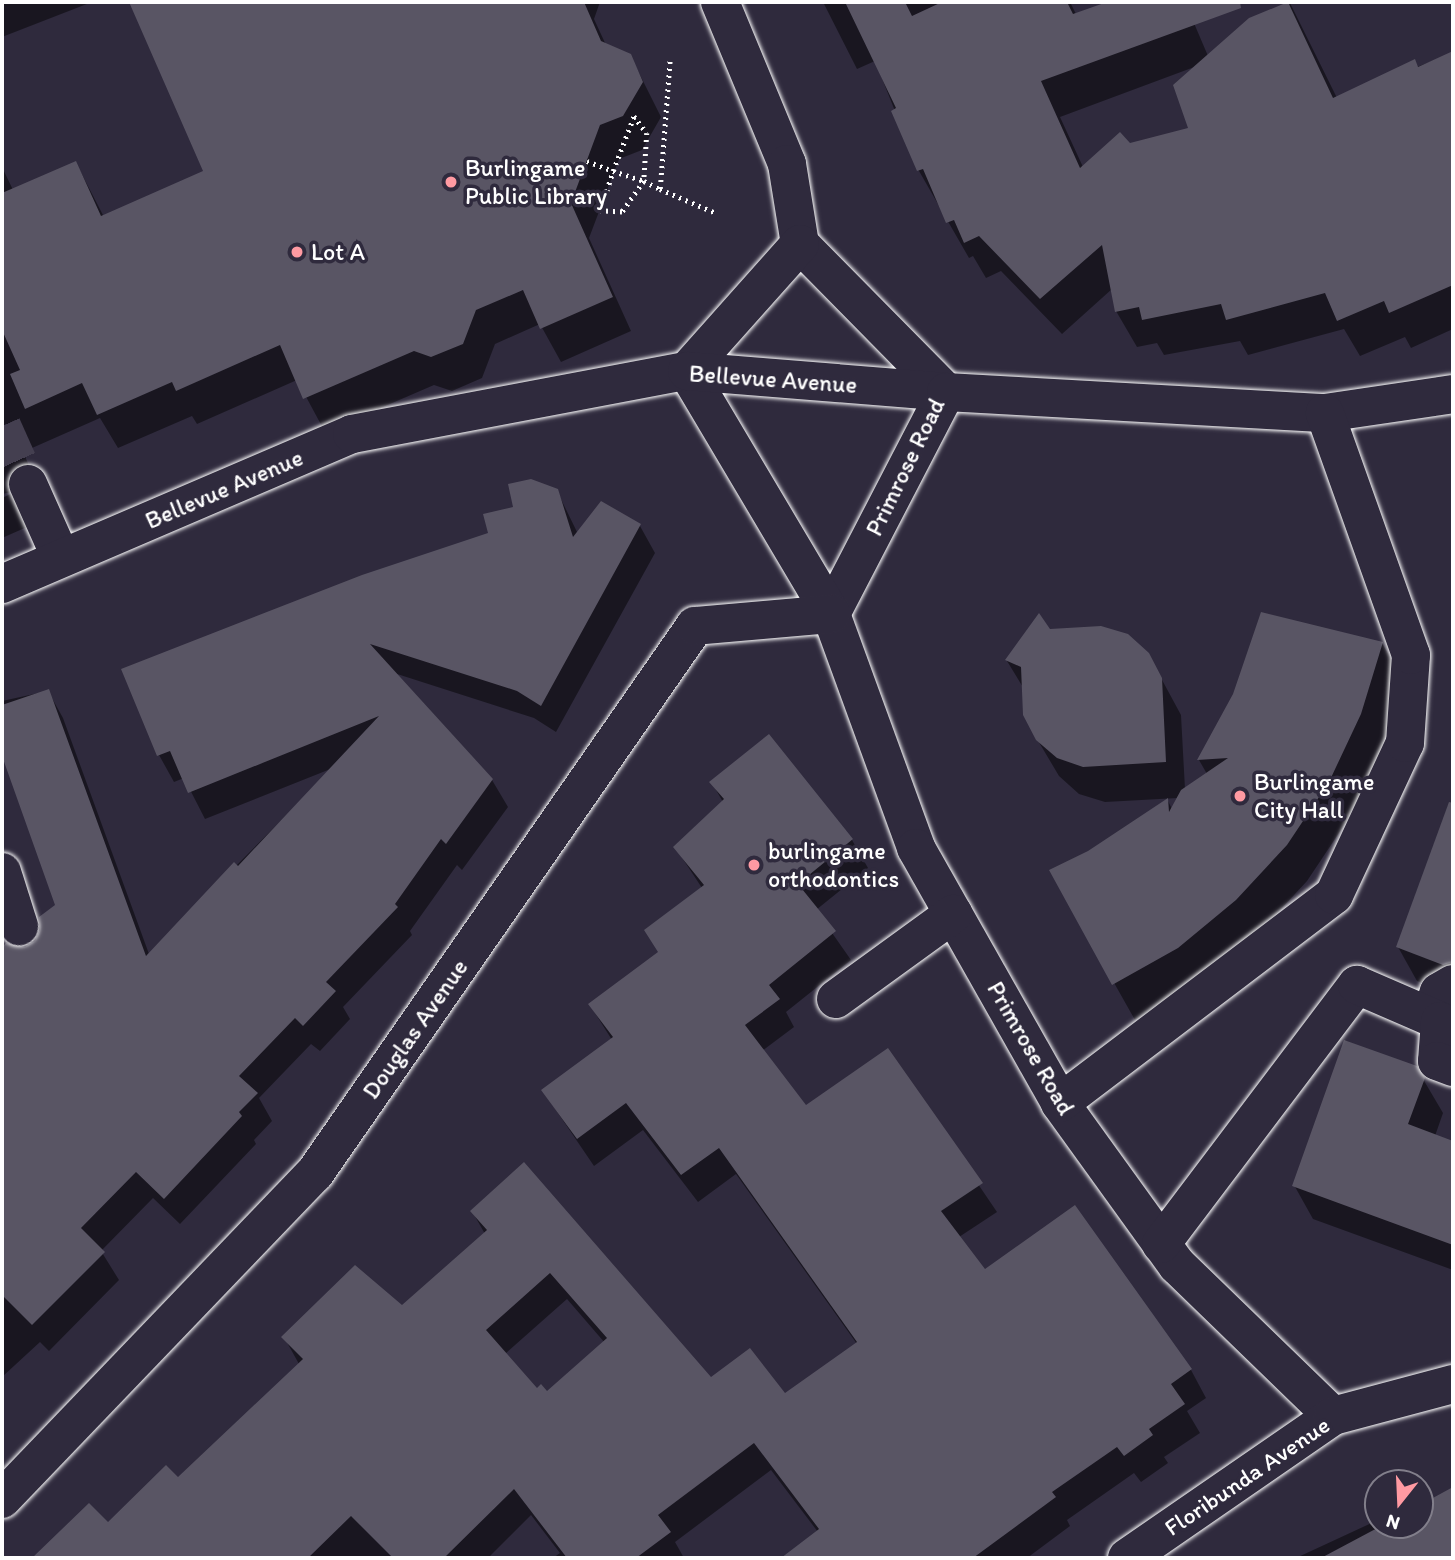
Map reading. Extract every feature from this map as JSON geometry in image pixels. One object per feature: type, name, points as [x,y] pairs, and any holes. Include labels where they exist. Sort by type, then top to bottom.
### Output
[{"type":"street","points":[[687,371],[800,244],[787,164],[720,2]]},
{"type":"street","name":"Primrose Road","points":[[800,244],[946,392],[831,614]]},
{"type":"street","name":"Primrose Road","points":[[687,371],[831,614],[916,848],[1060,1103],[1177,1265],[1333,1416]]},
{"type":"street","name":"Bellevue Avenue","points":[[2,584],[352,434],[687,371],[946,392],[1325,414],[1453,394]]},
{"type":"street","points":[[1060,1103],[1334,895],[1405,743],[1411,655],[1325,414]]},
{"type":"street","points":[[28,484],[61,558]]},
{"type":"street","name":"Douglas Avenue","points":[[2,1499],[315,1173],[695,626],[831,614]]},
{"type":"street","points":[[2,872],[19,926]]},
{"type":"street","points":[[836,999],[953,914]]},
{"type":"street","points":[[1431,1015],[1439,992],[1453,984]]},
{"type":"street","points":[[1161,1244],[1357,985],[1440,1021],[1437,1061],[1453,1067]]},
{"type":"street","name":"Floribunda Avenue","points":[[1127,1558],[1333,1416],[1453,1384]]},
{"type":"path","points":[[660,189],[670,59]]},
{"type":"path","points":[[634,116],[647,133],[644,181],[622,212],[600,211],[634,116]]},
{"type":"path","points":[[587,161],[644,181],[716,213]]},
{"type":"building","points":[[129,2],[584,2],[601,41],[631,54],[643,82],[623,116],[600,125],[571,203],[613,297],[540,329],[523,290],[476,310],[463,344],[431,357],[414,351],[303,399],[280,345],[176,391],[172,382],[97,415],[82,383],[25,409],[10,374],[20,370],[2,330],[2,193],[76,161],[101,216],[203,171]]},
{"type":"building","points":[[845,2],[905,2],[912,16],[942,2],[1067,2],[1073,14],[1107,2],[1240,2],[1241,8],[1041,81],[1080,168],[1120,132],[1130,143],[1188,128],[1173,85],[1249,18],[1288,2],[1333,98],[1415,59],[1418,67],[1453,51],[1453,285],[1389,313],[1384,301],[1337,321],[1325,293],[1226,320],[1221,304],[1142,320],[1139,307],[1115,312],[1102,245],[1040,299],[979,236],[964,243],[954,220],[946,223],[923,169],[917,171],[891,111],[896,108]]},
{"type":"building","points":[[531,479],[558,489],[573,537],[601,501],[641,524],[541,706],[517,691],[370,644],[493,779],[446,844],[441,839],[395,904],[398,907],[326,982],[336,991],[303,1026],[295,1018],[239,1076],[258,1093],[239,1112],[242,1116],[164,1199],[136,1172],[81,1228],[105,1252],[32,1325],[2,1295],[2,947],[6,943],[25,947],[35,941],[40,930],[39,917],[55,905],[2,756],[2,705],[49,689],[146,956],[234,862],[238,866],[379,716],[188,793],[170,751],[157,756],[121,669],[362,575],[488,533],[483,514],[513,507],[508,484]]},
{"type":"building","name":"Burlingame City Hall","points":[[1261,612],[1383,642],[1361,714],[1329,782],[1287,845],[1236,900],[1178,948],[1112,985],[1049,870],[1088,851],[1168,798],[1169,812],[1181,790],[1228,758],[1197,760],[1233,694]]},
{"type":"building","points":[[1039,613],[1050,629],[1101,626],[1128,634],[1149,653],[1162,678],[1166,762],[1083,767],[1057,758],[1036,740],[1023,715],[1021,667],[1005,660]]},
{"type":"building","points":[[769,734],[853,839],[798,884],[836,931],[769,985],[780,999],[745,1025],[806,1105],[888,1048],[983,1183],[941,1211],[985,1269],[1075,1205],[1192,1369],[1171,1384],[1185,1404],[1149,1429],[1153,1435],[1124,1456],[1117,1447],[1052,1492],[1056,1497],[973,1558],[781,1558],[819,1529],[754,1443],[658,1515],[671,1532],[636,1558],[567,1558],[514,1489],[444,1558],[393,1558],[351,1516],[308,1558],[32,1558],[89,1503],[108,1522],[166,1465],[178,1477],[303,1359],[281,1337],[355,1265],[402,1305],[487,1230],[470,1211],[524,1162],[711,1377],[750,1348],[785,1393],[857,1342],[719,1148],[681,1175],[626,1103],[577,1139],[541,1090],[613,1037],[588,1004],[658,952],[644,930],[704,885],[673,847],[724,799],[709,782]],"holes":[[[550,1273],[607,1338],[547,1391],[541,1384],[537,1388],[486,1330]]]},
{"type":"building","points":[[1449,802],[1453,803],[1453,962],[1443,965],[1396,947]]},
{"type":"building","points":[[1344,1040],[1417,1066],[1425,1078],[1408,1124],[1453,1141],[1453,1245],[1292,1186]]},
{"type":"building","points":[[1453,1487],[1453,1558],[1321,1558],[1364,1535],[1364,1539],[1434,1539],[1434,1497]]},
{"type":"tunnel","points":[[2,426],[28,484]]},
{"type":"place","name":"Burlingame Public Library","points":[[451,182]]},
{"type":"place","name":"Lot A","points":[[297,252]]},
{"type":"place","name":"Burlingame City Hall","points":[[1240,796]]},
{"type":"place","name":"burlingame orthodontics","points":[[754,865]]}]
